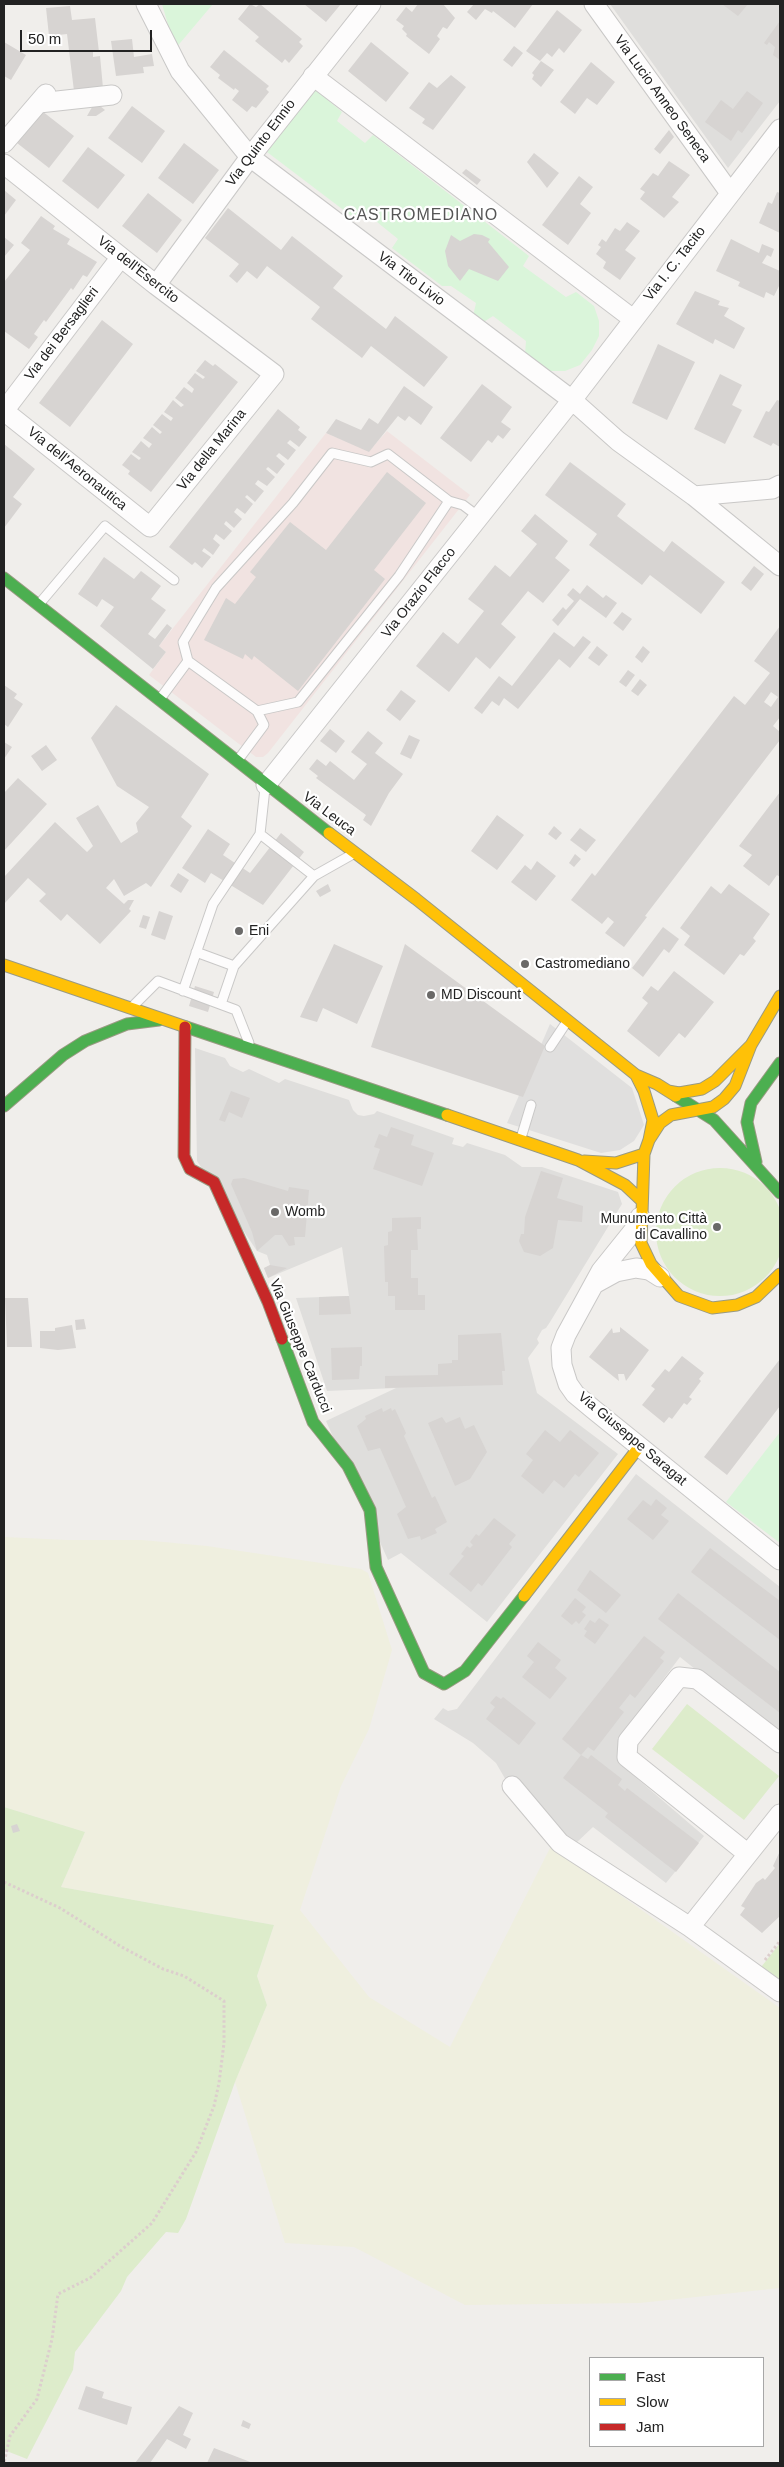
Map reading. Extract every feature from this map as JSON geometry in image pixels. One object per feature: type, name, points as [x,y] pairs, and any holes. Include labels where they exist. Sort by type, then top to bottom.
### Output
[{"type":"street","name":"Via Quinto Ennio","points":[[156,285],[250,157],[370,4]]},
{"type":"street","name":"Via Lucio Anneo Seneca","points":[[594,4],[730,193]]},
{"type":"street","name":"Via Tito Livio","points":[[147,5],[180,71],[250,157],[572,400],[618,441],[694,496],[780,566]]},
{"type":"street","points":[[313,76],[633,319]]},
{"type":"street","points":[[4,143],[44,97],[112,95]]},
{"type":"street","name":"Via I. C. Tacito","points":[[572,400],[780,129]]},
{"type":"street","name":"Via dell'Esercito","points":[[4,164],[156,285],[274,374]]},
{"type":"street","name":"Via dei Bersaglieri","points":[[4,411],[121,257]]},
{"type":"street","name":"Via della Marina","points":[[150,527],[274,374]]},
{"type":"street","name":"Via Orazio Flacco","points":[[266,786],[572,400]]},
{"type":"street","name":"Via dell'Aeronautica","points":[[4,411],[150,527]]},
{"type":"street","points":[[694,496],[772,489],[780,485]]},
{"type":"street","name":"Via Leuca","points":[[4,578],[266,786],[356,853],[636,1075],[668,1091],[699,1110],[723,1128],[780,1193]]},
{"type":"street","points":[[4,965],[578,1160],[625,1185],[640,1208]]},
{"type":"street","points":[[780,996],[751,1045],[735,1086],[730,1092],[713,1107],[671,1115],[660,1123],[649,1140],[644,1154],[640,1208],[641,1243],[646,1256],[679,1296],[712,1308],[737,1305],[756,1296],[780,1274]]},
{"type":"street","points":[[4,1106],[64,1055],[85,1041],[127,1024],[163,1020]]},
{"type":"street","name":"Via Giuseppe Carducci","points":[[185,1027],[184,1156],[190,1169],[214,1182],[268,1302],[313,1422],[348,1466],[370,1510],[376,1568],[424,1673],[444,1684],[466,1671],[639,1446]]},
{"type":"street","points":[[668,1091],[679,1092],[702,1089],[715,1081],[734,1059],[751,1045]]},
{"type":"street","points":[[758,1168],[747,1122],[751,1103],[780,1063]]},
{"type":"street","name":"Via Leuca","points":[[636,1075],[644,1091],[653,1120],[649,1140]]},
{"type":"street","points":[[578,1160],[616,1163],[644,1154]]},
{"type":"street","name":"Via Giuseppe Saragat","points":[[640,1208],[634,1230],[601,1271],[566,1334],[561,1348],[562,1365],[568,1384],[575,1394],[780,1560]]},
{"type":"street","points":[[593,1286],[616,1272],[636,1268],[649,1270],[663,1278]]},
{"type":"street","points":[[748,1854],[627,1757],[628,1741],[679,1677],[697,1679],[780,1743]]},
{"type":"street","points":[[512,1786],[560,1843],[690,1928],[780,1992]]},
{"type":"street","points":[[690,1928],[780,1814]]},
{"type":"lane","points":[[236,762],[264,725],[257,711],[188,661],[183,642],[216,588],[293,503],[332,453],[371,462],[388,454],[449,501],[463,505],[479,517]]},
{"type":"lane","points":[[257,711],[298,702],[399,576],[449,501]]},
{"type":"lane","points":[[38,605],[105,526],[174,580]]},
{"type":"lane","points":[[158,700],[188,661]]},
{"type":"lane","points":[[183,991],[213,904],[260,834],[266,786]]},
{"type":"lane","points":[[260,834],[314,876]]},
{"type":"lane","points":[[221,1004],[234,966],[314,876],[356,853]]},
{"type":"lane","points":[[196,952],[234,966]]},
{"type":"lane","points":[[131,1008],[158,981],[236,1010],[251,1049]]},
{"type":"lane","points":[[550,1047],[568,1020]]},
{"type":"lane","points":[[520,1141],[531,1106]]},
{"type":"path","points":[[4,1882],[60,1908],[120,1946],[163,1968],[184,1976],[224,2000],[224,2043],[214,2106],[196,2152],[152,2223],[90,2278],[58,2294],[52,2339],[37,2399],[10,2436],[4,2463]]},
{"type":"path","points":[[756,1956],[763,1962],[780,1941]]},
{"type":"shaded area","points":[[610,4],[780,4],[780,101],[728,168]]},
{"type":"shaded area","points":[[387,431],[470,495],[268,753],[263,757],[256,757],[149,675],[166,652],[159,646],[326,433],[369,451]]},
{"type":"shaded area","points":[[550,1024],[632,1088],[644,1125],[634,1141],[620,1150],[601,1153],[507,1123]]},
{"type":"shaded area","points":[[195,1048],[225,1058],[230,1066],[243,1072],[249,1069],[279,1083],[285,1079],[349,1100],[353,1110],[358,1115],[374,1114],[377,1111],[454,1138],[452,1144],[463,1147],[467,1143],[505,1155],[522,1167],[542,1167],[618,1192],[622,1204],[550,1322],[542,1330],[537,1339],[539,1343],[528,1358],[537,1393],[618,1454],[487,1622],[401,1553],[388,1560],[326,1421],[396,1388],[327,1391],[296,1298],[349,1296],[342,1247],[268,1278],[264,1268],[270,1265],[267,1255],[257,1251],[197,1161]]},
{"type":"shaded area","points":[[636,1474],[780,1587],[780,1737],[680,1657],[620,1737],[619,1763],[704,1836],[666,1883],[593,1827],[575,1844],[507,1782],[496,1763],[473,1743],[434,1719],[443,1708],[448,1711],[457,1709]]},
{"type":"green space","points":[[162,4],[213,4],[175,49]]},
{"type":"green space","points":[[315,89],[342,112],[337,121],[365,143],[373,135],[529,256],[523,266],[566,297],[576,292],[594,306],[599,321],[599,336],[592,350],[580,365],[565,371],[548,371],[525,354],[526,341],[493,316],[482,323],[473,316],[476,303],[451,286],[442,286],[392,248],[398,239],[361,209],[354,218],[267,152]]},
{"type":"green space","points":[[720,1168],[733,1169],[745,1173],[765,1187],[779,1207],[783,1219],[783,1245],[779,1257],[765,1277],[745,1291],[733,1295],[720,1296],[707,1295],[695,1291],[675,1277],[661,1257],[657,1245],[656,1232],[657,1219],[661,1207],[675,1187],[695,1173],[707,1169]]},
{"type":"green space","points":[[780,1432],[780,1543],[726,1502]]},
{"type":"green space","points":[[4,1537],[68,1540],[142,1540],[207,1546],[361,1569],[368,1573],[392,1650],[369,1729],[341,1786],[300,1910],[369,1997],[450,2047],[551,1846],[780,2008],[780,2288],[640,2303],[465,2305],[354,2247],[285,2243],[235,2082],[267,2005],[257,1976],[274,1925],[61,1887],[85,1832],[4,1807]]},
{"type":"green space","points":[[687,1704],[779,1776],[744,1820],[652,1749]]},
{"type":"green space","points":[[4,1807],[85,1832],[61,1887],[274,1925],[257,1976],[267,2005],[235,2082],[186,2219],[178,2233],[166,2232],[127,2277],[121,2291],[75,2352],[73,2370],[27,2459],[4,2450]]},
{"type":"green space","points":[[780,1943],[780,1985],[758,1971]]},
{"type":"building","points":[[250,4],[256,7],[260,4],[302,39],[299,42],[303,46],[289,63],[285,59],[282,63],[255,41],[259,37],[238,19]]},
{"type":"building","points":[[304,4],[341,4],[326,22]]},
{"type":"building","points":[[418,4],[443,4],[455,18],[447,29],[443,27],[437,36],[440,39],[429,54],[406,36],[407,34],[402,29],[404,26],[396,20],[406,7],[412,12]]},
{"type":"building","points":[[474,4],[533,4],[515,28],[493,11],[492,13],[485,9],[476,20],[467,12]]},
{"type":"building","points":[[722,4],[748,4],[738,16]]},
{"type":"building","points":[[70,6],[72,20],[95,18],[99,52],[93,52],[93,57],[100,56],[103,88],[74,91],[67,34],[49,36],[46,8]]},
{"type":"building","points":[[557,10],[582,30],[564,53],[559,48],[552,57],[547,53],[540,61],[526,51]]},
{"type":"building","points":[[780,21],[780,60],[773,55],[775,47],[769,42],[767,45],[764,43]]},
{"type":"building","points":[[132,39],[134,57],[152,54],[154,66],[143,67],[144,73],[116,76],[111,41]]},
{"type":"building","points":[[4,42],[26,55],[11,80],[4,76]]},
{"type":"building","points":[[371,42],[409,73],[386,102],[348,71]]},
{"type":"building","points":[[514,46],[523,53],[512,67],[503,60]]},
{"type":"building","points":[[224,50],[269,86],[266,89],[269,92],[256,108],[252,106],[247,112],[232,100],[239,91],[235,88],[234,90],[218,78],[220,75],[210,67]]},
{"type":"building","points":[[541,61],[554,70],[541,87],[532,79],[534,75],[532,73]]},
{"type":"building","points":[[591,62],[615,82],[597,105],[587,98],[575,114],[560,102]]},
{"type":"building","points":[[451,75],[466,87],[433,130],[422,123],[425,119],[409,108],[429,82],[437,88]]},
{"type":"building","points":[[747,91],[763,103],[742,133],[738,130],[731,141],[705,122],[721,100],[733,109]]},
{"type":"building","points":[[95,102],[105,110],[96,116],[87,116]]},
{"type":"building","points":[[132,106],[165,131],[142,163],[108,138]]},
{"type":"building","points":[[42,111],[74,136],[49,168],[17,143]]},
{"type":"building","points":[[669,130],[674,137],[660,154],[654,149]]},
{"type":"building","points":[[184,143],[219,170],[193,204],[158,178]]},
{"type":"building","points":[[88,147],[125,175],[98,209],[62,181]]},
{"type":"building","points":[[534,153],[559,173],[547,188],[527,162]]},
{"type":"building","points":[[669,161],[690,175],[672,197],[679,202],[664,218],[640,199],[645,192],[640,189],[653,173],[658,176]]},
{"type":"building","points":[[466,169],[481,180],[477,185],[462,173]]},
{"type":"building","points":[[579,176],[593,187],[580,204],[591,213],[568,245],[542,225]]},
{"type":"building","points":[[4,190],[16,200],[4,216]]},
{"type":"building","points":[[777,192],[780,193],[780,233],[759,223],[768,202],[772,204]]},
{"type":"building","points":[[148,193],[182,220],[157,253],[122,226]]},
{"type":"building","points":[[228,208],[281,250],[292,236],[343,276],[333,288],[386,329],[395,316],[448,357],[424,387],[371,346],[362,358],[311,319],[320,307],[267,266],[257,279],[247,271],[237,283],[229,276],[239,264],[205,238]]},
{"type":"building","points":[[41,216],[55,226],[53,229],[70,239],[67,244],[97,262],[87,277],[83,275],[73,290],[71,288],[46,322],[44,320],[34,334],[38,337],[29,349],[4,331],[4,282],[30,250],[21,243]]},
{"type":"building","points":[[627,222],[640,231],[625,250],[636,258],[620,280],[603,268],[606,262],[596,254],[601,247],[598,245],[602,239],[606,242],[615,228],[620,231]]},
{"type":"building","points":[[474,234],[490,239],[488,242],[509,267],[498,281],[469,269],[460,281],[448,266],[445,251],[451,235],[460,241]]},
{"type":"building","points":[[4,237],[14,245],[4,257]]},
{"type":"building","points":[[731,239],[759,253],[762,244],[774,249],[771,257],[767,255],[762,263],[780,271],[780,284],[774,296],[766,292],[764,298],[738,286],[740,282],[716,271]]},
{"type":"building","points":[[695,291],[720,301],[718,305],[729,308],[724,316],[745,328],[734,349],[715,339],[713,344],[676,324]]},
{"type":"building","points":[[102,320],[133,344],[70,427],[39,403]]},
{"type":"building","points":[[658,344],[695,362],[667,420],[632,403]]},
{"type":"building","points":[[205,360],[213,366],[215,364],[238,382],[151,492],[128,474],[130,471],[122,465],[131,454],[139,460],[141,458],[132,452],[141,441],[149,448],[152,444],[143,438],[152,427],[160,434],[162,432],[153,425],[162,414],[171,421],[173,418],[164,412],[173,400],[181,407],[184,405],[175,398],[184,387],[192,393],[194,389],[187,383],[195,373],[203,379],[205,377],[196,371]]},
{"type":"building","points":[[720,374],[742,385],[732,405],[742,410],[725,444],[694,429]]},
{"type":"building","points":[[482,384],[512,407],[501,422],[511,429],[503,439],[498,435],[492,443],[488,440],[471,462],[440,438]]},
{"type":"building","points":[[404,386],[433,407],[421,425],[409,416],[405,421],[398,416],[369,452],[326,433],[336,419],[361,430],[369,418],[378,424]]},
{"type":"building","points":[[777,400],[780,401],[780,447],[773,443],[771,446],[753,437],[766,411],[769,412]]},
{"type":"building","points":[[278,409],[300,427],[298,430],[307,437],[299,447],[290,440],[287,443],[296,450],[288,460],[279,453],[276,456],[285,464],[277,474],[268,467],[266,469],[275,477],[267,486],[258,480],[255,484],[264,491],[255,502],[247,495],[245,497],[253,504],[245,514],[237,508],[234,512],[242,519],[234,528],[226,521],[224,524],[232,531],[224,540],[216,534],[213,539],[220,545],[213,555],[204,548],[202,551],[211,557],[202,568],[195,562],[192,565],[169,547]]},
{"type":"building","points":[[4,444],[35,469],[13,497],[22,504],[4,528]]},
{"type":"building","points":[[570,462],[626,504],[617,516],[664,552],[672,541],[725,582],[701,614],[650,575],[642,585],[589,545],[597,534],[545,495]]},
{"type":"building","points":[[387,472],[426,503],[374,570],[385,579],[298,691],[254,656],[252,660],[245,654],[243,659],[204,640],[226,598],[235,604],[256,577],[250,572],[290,522],[326,550]]},
{"type":"building","points":[[535,514],[568,541],[555,558],[570,570],[543,603],[528,591],[501,624],[516,637],[490,669],[476,657],[449,692],[416,666],[443,632],[458,644],[484,611],[468,599],[495,565],[510,577],[537,544],[521,531]]},
{"type":"building","points":[[104,557],[134,579],[141,571],[161,586],[151,599],[166,610],[148,634],[155,639],[167,624],[172,628],[159,646],[166,652],[153,669],[100,626],[114,607],[102,599],[97,607],[78,594]]},
{"type":"building","points":[[754,566],[764,574],[751,591],[741,583]]},
{"type":"building","points":[[587,585],[603,598],[606,595],[617,603],[606,618],[580,599],[558,626],[552,620],[563,607],[566,610],[574,601],[567,595],[573,588],[580,594]]},
{"type":"building","points":[[622,612],[632,619],[623,631],[613,623]]},
{"type":"building","points":[[780,626],[780,717],[773,726],[780,732],[780,740],[645,916],[647,917],[624,947],[605,933],[614,922],[608,917],[602,924],[571,900],[592,873],[595,876],[734,696],[745,705],[770,673],[754,661]],"holes":[[[771,692],[778,697],[771,707],[764,702]]]},
{"type":"building","points":[[554,632],[574,647],[583,636],[591,642],[570,668],[559,659],[518,709],[504,698],[499,706],[492,701],[482,714],[474,708],[499,676],[512,686]]},
{"type":"building","points":[[597,646],[608,655],[599,666],[588,658]]},
{"type":"building","points":[[643,646],[650,652],[642,663],[635,657]]},
{"type":"building","points":[[628,670],[635,675],[626,687],[619,682]]},
{"type":"building","points":[[640,679],[647,685],[638,696],[631,691]]},
{"type":"building","points":[[4,685],[17,694],[14,698],[23,704],[8,727],[4,724]]},
{"type":"building","points":[[401,690],[416,701],[400,721],[386,710]]},
{"type":"building","points":[[116,705],[209,774],[181,817],[192,826],[151,887],[146,883],[124,896],[114,879],[106,888],[124,904],[128,900],[134,900],[129,909],[131,911],[100,944],[67,914],[61,921],[39,901],[46,894],[28,878],[4,904],[4,877],[55,822],[87,852],[93,846],[76,818],[98,805],[121,843],[138,832],[136,823],[149,807],[117,786],[91,738]]},
{"type":"building","points":[[330,729],[345,741],[336,753],[320,741]]},
{"type":"building","points":[[368,731],[383,743],[375,753],[403,774],[389,793],[371,826],[363,820],[366,815],[316,778],[318,776],[309,769],[317,759],[326,766],[330,761],[354,780],[367,764],[351,752]]},
{"type":"building","points":[[409,735],[420,740],[411,759],[400,754]]},
{"type":"building","points":[[4,742],[12,747],[4,759]]},
{"type":"building","points":[[46,745],[57,760],[42,771],[31,756]]},
{"type":"building","points":[[18,778],[47,804],[4,851],[4,793]]},
{"type":"building","points":[[780,792],[780,877],[777,875],[769,886],[743,866],[752,855],[739,846]]},
{"type":"building","points":[[497,815],[524,835],[497,870],[471,851]]},
{"type":"building","points":[[554,826],[562,833],[556,840],[548,834]]},
{"type":"building","points":[[580,828],[596,840],[586,852],[570,840]]},
{"type":"building","points":[[208,829],[230,844],[223,855],[250,873],[281,833],[304,852],[263,905],[211,873],[205,883],[182,868]]},
{"type":"building","points":[[575,854],[581,859],[574,867],[569,863]]},
{"type":"building","points":[[537,861],[556,876],[536,901],[511,882],[525,865],[531,870]]},
{"type":"building","points":[[178,873],[189,880],[181,893],[170,886]]},
{"type":"building","points":[[328,884],[331,891],[320,897],[316,891]]},
{"type":"building","points":[[729,884],[770,914],[753,938],[756,941],[744,956],[740,954],[724,975],[684,945],[690,936],[680,928],[711,886],[721,894]]},
{"type":"building","points":[[159,911],[173,916],[165,940],[151,935]]},
{"type":"building","points":[[143,915],[150,917],[146,929],[139,927]]},
{"type":"building","points":[[663,927],[679,939],[669,953],[664,949],[643,977],[632,968]]},
{"type":"building","points":[[334,944],[383,966],[357,1024],[323,1008],[317,1022],[300,1017]]},
{"type":"building","name":"MD Discount","points":[[405,944],[545,1046],[523,1097],[371,1047]]},
{"type":"building","points":[[674,971],[714,1002],[685,1038],[679,1033],[659,1057],[627,1031],[648,1003],[642,998],[651,986],[658,991]]},
{"type":"building","points":[[195,986],[214,992],[208,1012],[189,1006]]},
{"type":"building","points":[[231,1091],[250,1098],[242,1118],[229,1112],[225,1122],[219,1120]]},
{"type":"building","points":[[391,1127],[414,1135],[411,1145],[434,1153],[422,1186],[373,1169],[380,1149],[374,1147],[379,1134],[387,1137]]},
{"type":"building","points":[[541,1171],[563,1178],[557,1198],[583,1206],[582,1222],[558,1220],[553,1248],[540,1256],[524,1252],[519,1241],[521,1234],[524,1234],[525,1217]]},
{"type":"building","name":"Womb","points":[[244,1178],[288,1191],[289,1187],[309,1190],[305,1237],[294,1237],[295,1245],[289,1246],[282,1235],[275,1235],[257,1251],[252,1232],[231,1184],[233,1179]]},
{"type":"building","points":[[421,1217],[421,1229],[417,1229],[418,1250],[411,1250],[411,1278],[418,1278],[418,1295],[425,1295],[425,1310],[395,1310],[395,1296],[388,1296],[388,1282],[385,1282],[384,1246],[388,1245],[388,1232],[392,1231],[392,1218]]},
{"type":"building","points":[[270,1265],[287,1268],[268,1278],[264,1268]]},
{"type":"building","points":[[349,1296],[351,1314],[319,1315],[319,1297]]},
{"type":"building","points":[[5,1298],[28,1298],[32,1347],[7,1347]]},
{"type":"building","points":[[84,1319],[86,1329],[76,1330],[75,1320]]},
{"type":"building","points":[[72,1325],[76,1348],[58,1350],[40,1348],[40,1331],[55,1331],[55,1328]]},
{"type":"building","points":[[620,1327],[649,1350],[626,1381],[624,1374],[618,1374],[619,1381],[589,1357],[612,1328],[613,1333],[620,1332]]},
{"type":"building","points":[[501,1333],[505,1371],[502,1371],[503,1385],[385,1388],[385,1376],[438,1375],[438,1364],[452,1363],[452,1360],[458,1360],[458,1335]]},
{"type":"building","points":[[362,1347],[362,1366],[360,1366],[359,1379],[332,1380],[331,1348]]},
{"type":"building","points":[[682,1356],[704,1373],[699,1379],[701,1381],[689,1397],[692,1399],[687,1405],[684,1403],[672,1419],[669,1417],[664,1423],[642,1405],[655,1389],[651,1386],[665,1369],[669,1372]]},
{"type":"building","points":[[780,1359],[780,1406],[727,1475],[704,1457]]},
{"type":"building","points":[[382,1408],[383,1412],[391,1408],[392,1411],[395,1409],[406,1433],[404,1436],[432,1498],[435,1496],[447,1522],[435,1529],[437,1533],[421,1540],[420,1536],[408,1539],[397,1514],[406,1507],[380,1448],[368,1451],[357,1426],[366,1419],[365,1416]]},
{"type":"building","points":[[442,1417],[446,1423],[460,1417],[465,1429],[474,1425],[487,1452],[470,1479],[455,1486],[428,1423]]},
{"type":"building","points":[[545,1430],[560,1442],[570,1430],[599,1453],[579,1477],[575,1474],[564,1488],[554,1480],[543,1494],[521,1476],[533,1460],[526,1454]]},
{"type":"building","points":[[656,1499],[667,1508],[661,1515],[669,1521],[653,1540],[627,1519],[643,1500],[651,1506]]},
{"type":"building","points":[[494,1518],[516,1535],[509,1544],[512,1547],[482,1586],[478,1583],[471,1592],[449,1574],[464,1556],[461,1554],[467,1546],[470,1548],[473,1545],[470,1542],[476,1534],[479,1536]]},
{"type":"building","points":[[710,1548],[780,1601],[780,1640],[691,1572]]},
{"type":"building","points":[[590,1570],[621,1595],[606,1613],[577,1590]]},
{"type":"building","points":[[678,1593],[780,1672],[780,1713],[658,1619]]},
{"type":"building","points":[[575,1598],[586,1607],[582,1612],[586,1615],[579,1624],[576,1621],[572,1625],[561,1616]]},
{"type":"building","points":[[599,1618],[609,1625],[595,1644],[584,1636],[587,1631],[584,1629],[590,1620],[595,1623]]},
{"type":"building","points":[[644,1636],[665,1652],[660,1658],[664,1661],[635,1698],[630,1694],[619,1708],[624,1712],[594,1751],[588,1747],[581,1755],[562,1739]]},
{"type":"building","points":[[538,1642],[561,1660],[555,1668],[567,1678],[550,1699],[522,1677],[534,1662],[527,1656]]},
{"type":"building","points":[[496,1696],[501,1699],[503,1697],[536,1723],[519,1745],[486,1719],[495,1707],[490,1703]]},
{"type":"building","points":[[581,1755],[588,1759],[591,1755],[622,1779],[618,1785],[625,1791],[627,1788],[699,1843],[676,1872],[605,1817],[608,1813],[563,1778]]},
{"type":"building","points":[[17,1824],[20,1831],[13,1833],[11,1826]]},
{"type":"building","points":[[780,1851],[780,1916],[762,1933],[740,1915],[745,1908],[741,1906],[756,1883],[763,1878],[765,1880],[775,1868],[773,1866]]},
{"type":"building","points":[[86,2386],[104,2392],[102,2398],[132,2407],[127,2425],[78,2409]]},
{"type":"building","points":[[179,2406],[193,2413],[183,2435],[191,2439],[186,2449],[167,2439],[150,2463],[135,2463]]},
{"type":"building","points":[[243,2420],[251,2424],[249,2429],[241,2426]]},
{"type":"building","points":[[214,2448],[253,2463],[207,2463]]},
{"type":"traffic: fast","points":[[4,578],[329,833]]},
{"type":"traffic: fast","points":[[4,1106],[63,1055],[85,1041],[127,1024],[159,1020]]},
{"type":"traffic: fast","points":[[186,1027],[447,1115]]},
{"type":"traffic: fast","points":[[756,1162],[747,1122],[751,1103],[780,1063]]},
{"type":"traffic: fast","points":[[676,1096],[714,1120],[780,1193]]},
{"type":"traffic: fast","points":[[282,1339],[313,1422],[348,1466],[370,1510],[376,1567],[424,1673],[444,1684],[465,1671],[524,1596]]},
{"type":"traffic: slow","points":[[329,833],[416,899],[636,1075],[657,1084],[676,1096]]},
{"type":"traffic: slow","points":[[4,965],[186,1027]]},
{"type":"traffic: slow","points":[[668,1091],[679,1093],[702,1089],[715,1081],[751,1045],[780,996]]},
{"type":"traffic: slow","points":[[751,1045],[735,1086],[724,1099],[713,1107],[671,1115],[660,1123],[649,1140],[644,1154],[641,1243],[651,1264],[679,1296],[712,1308],[737,1305],[756,1297],[780,1274]]},
{"type":"traffic: slow","points":[[636,1075],[644,1091],[653,1120],[649,1140]]},
{"type":"traffic: slow","points":[[447,1115],[578,1160],[625,1185],[641,1200]]},
{"type":"traffic: slow","points":[[584,1161],[616,1163],[644,1154]]},
{"type":"traffic: slow","points":[[524,1596],[639,1447]]},
{"type":"traffic: jam","points":[[185,1027],[184,1156],[190,1169],[214,1182],[268,1302],[282,1339]]},
{"type":"place","name":"Eni","points":[[239,931]]},
{"type":"place","name":"Castromediano","points":[[525,964]]},
{"type":"place","name":"MD Discount","points":[[431,995]]},
{"type":"place","name":"Womb","points":[[275,1212]]},
{"type":"place","name":"Munumento Città di Cavallino","points":[[717,1227]]},
{"type":"district","name":"CASTROMEDIANO","points":[[421,216]]}]
